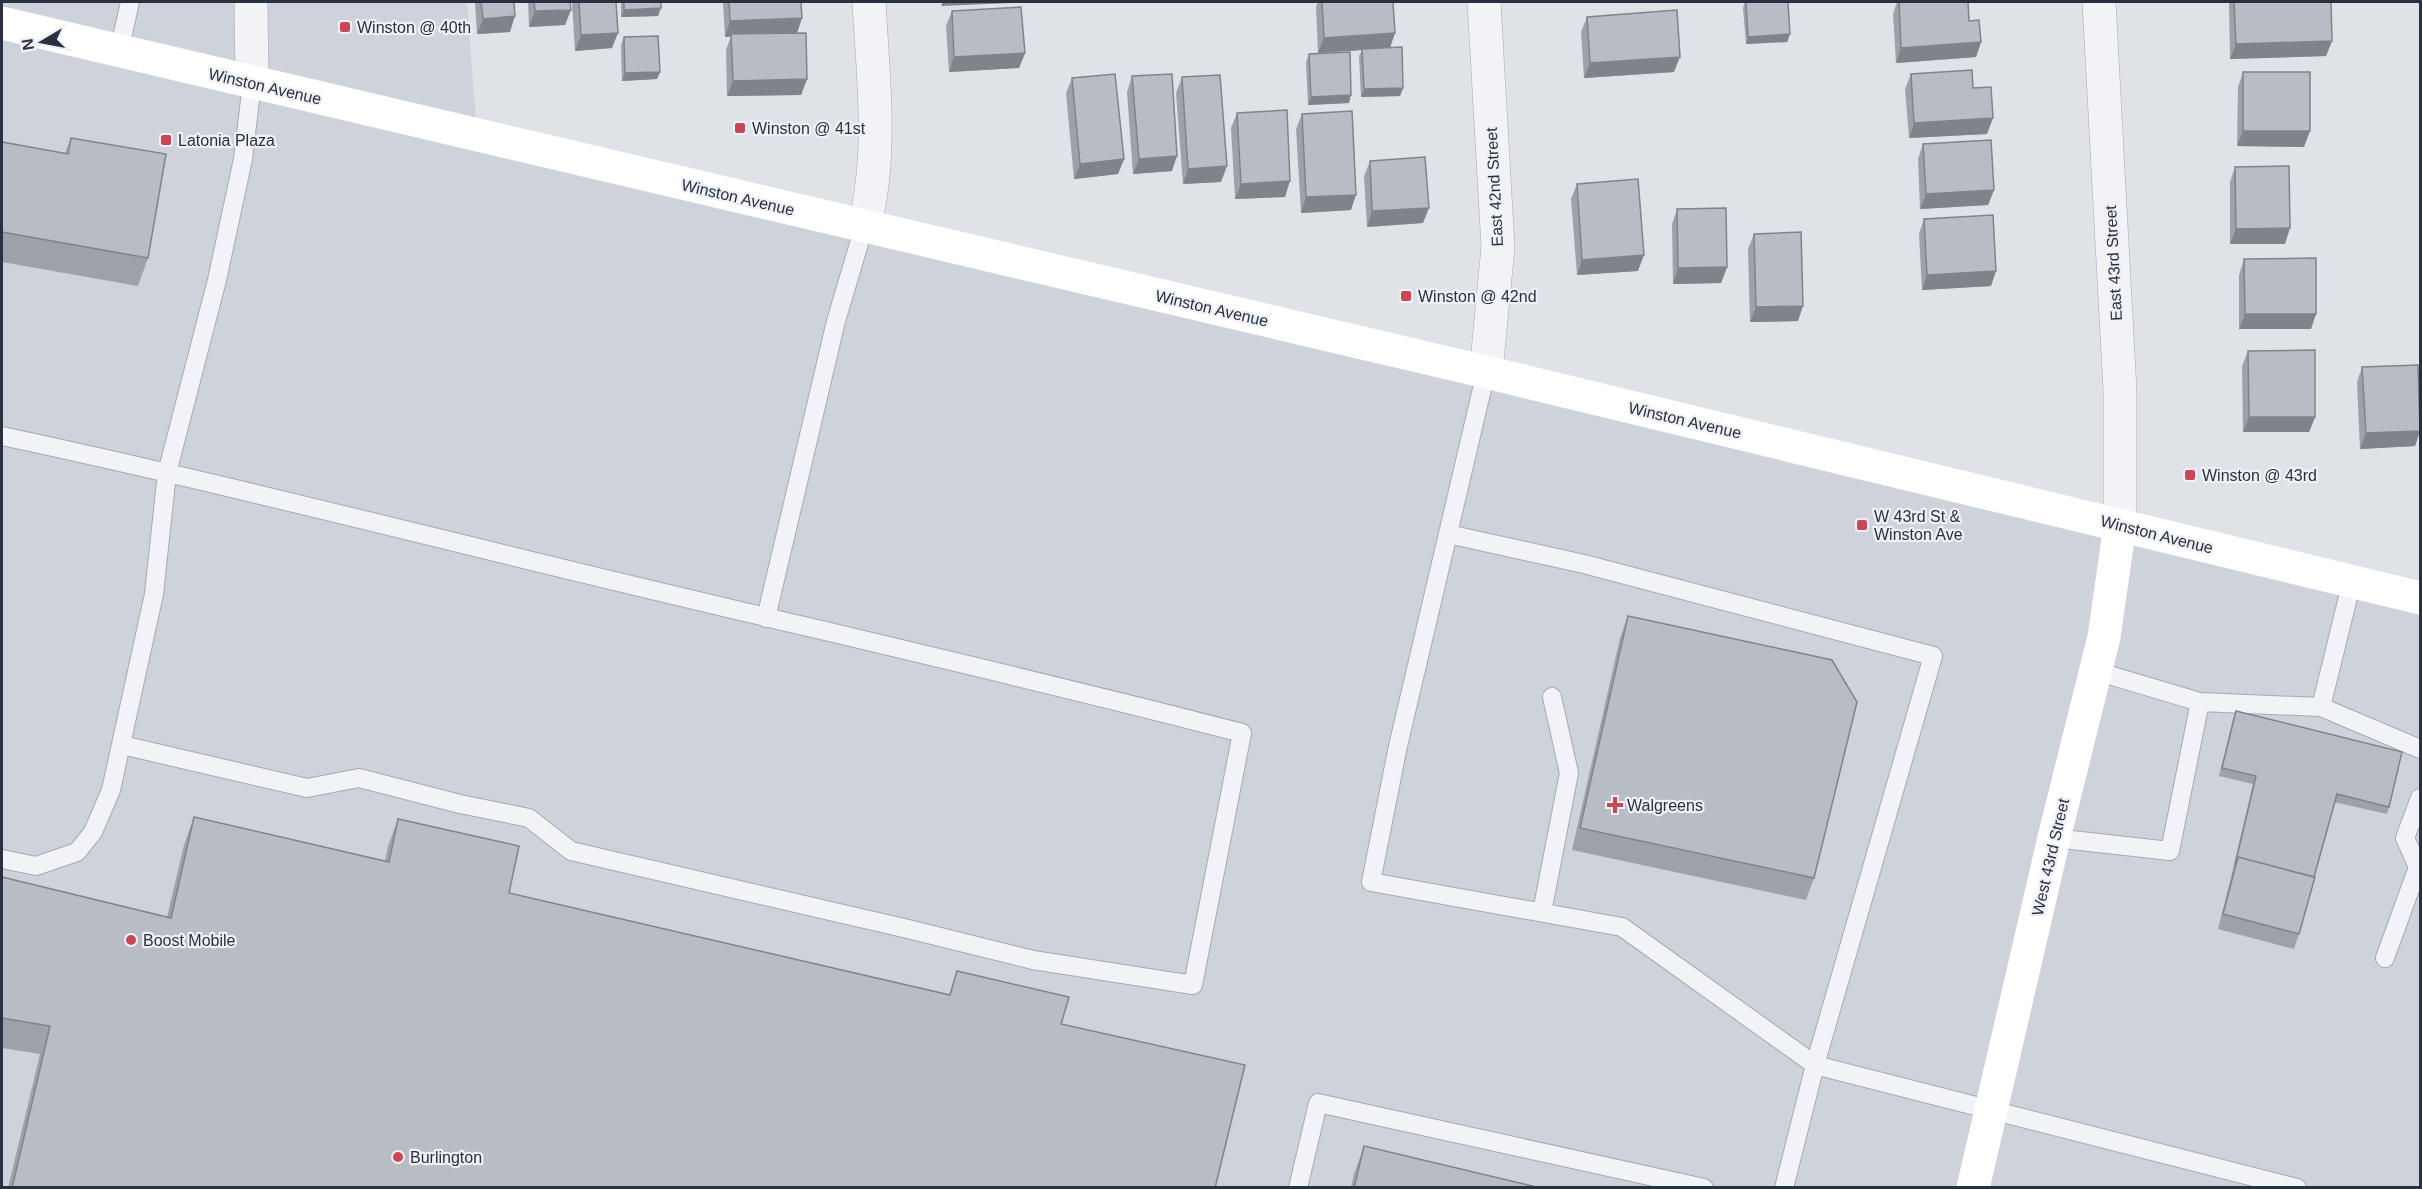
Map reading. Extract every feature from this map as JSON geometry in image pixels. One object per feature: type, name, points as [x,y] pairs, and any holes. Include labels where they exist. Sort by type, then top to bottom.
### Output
[{"type":"main road","name":"Winston Avenue","points":[[2,23],[1486,372],[2421,598]]},
{"type":"main road","name":"West 43rd Street","points":[[1973,1188],[2054,838],[2104,637],[2120,525]]},
{"type":"street","points":[[251,2],[252,83]]},
{"type":"street","points":[[864,227],[870,205],[875,127],[870,2]]},
{"type":"street","name":"East 42nd Street","points":[[1484,2],[1498,247],[1486,372]]},
{"type":"street","name":"East 43rd Street","points":[[2099,2],[2120,391],[2120,525]]},
{"type":"lane","points":[[119,51],[130,2]]},
{"type":"lane","points":[[2,858],[36,866],[77,852],[93,832],[111,790],[154,594],[167,473],[220,269],[243,159],[252,83]]},
{"type":"lane","points":[[766,618],[836,321],[864,227]]},
{"type":"lane","points":[[1486,372],[1398,746],[1371,882],[1622,927],[1815,1065],[2297,1188]]},
{"type":"lane","points":[[2,436],[167,473],[766,618],[1094,694],[1242,733],[1193,985],[1033,960],[571,850],[529,818],[460,804],[359,778],[307,788],[122,745]]},
{"type":"lane","points":[[1448,534],[1584,564],[1933,656],[1815,1065],[1784,1188]]},
{"type":"lane","points":[[2321,707],[2352,581]]},
{"type":"lane","points":[[2096,671],[2200,702],[2321,707],[2421,749]]},
{"type":"lane","points":[[1542,912],[1569,773],[1552,697]]},
{"type":"lane","points":[[2054,838],[2170,851],[2200,702]]},
{"type":"lane","points":[[2385,958],[2418,867],[2405,838],[2421,798]]},
{"type":"lane","points":[[1298,1188],[1318,1103],[1704,1188]]},
{"type":"shaded area","name":"Latonia Plaza","points":[[2,2],[467,2],[477,136],[2420,598],[2420,1187],[2,1188]]},
{"type":"building","points":[[481,2],[514,2],[515,16],[483,19]]},
{"type":"building","points":[[534,2],[570,2],[571,10],[535,11]]},
{"type":"building","points":[[579,2],[616,2],[618,33],[581,35]]},
{"type":"building","points":[[624,2],[661,2],[661,8],[624,10]]},
{"type":"building","points":[[729,2],[801,2],[802,18],[730,21]]},
{"type":"building","points":[[1322,2],[1393,2],[1395,33],[1324,38]]},
{"type":"building","points":[[1746,2],[1788,2],[1790,34],[1748,37]]},
{"type":"building","points":[[1899,2],[1968,2],[1969,21],[1979,20],[1981,42],[1901,48]]},
{"type":"building","points":[[2234,2],[2331,2],[2332,41],[2236,44]]},
{"type":"building","points":[[1021,7],[1025,53],[954,57],[952,11]]},
{"type":"building","points":[[1677,10],[1680,57],[1590,63],[1587,17]]},
{"type":"building","points":[[806,33],[807,79],[733,81],[731,34]]},
{"type":"building","points":[[658,36],[660,72],[625,73],[624,37]]},
{"type":"building","points":[[1402,47],[1403,88],[1364,89],[1362,49]]},
{"type":"building","points":[[1350,52],[1351,95],[1311,97],[1309,54]]},
{"type":"building","points":[[1972,70],[1973,88],[1991,87],[1993,118],[1914,123],[1911,74]]},
{"type":"building","points":[[2243,72],[2310,72],[2310,131],[2243,131]]},
{"type":"building","points":[[1115,74],[1124,159],[1080,164],[1072,78]]},
{"type":"building","points":[[1172,74],[1177,156],[1139,159],[1132,76]]},
{"type":"building","points":[[1220,75],[1227,166],[1188,169],[1182,77]]},
{"type":"building","points":[[1287,110],[1290,181],[1241,184],[1237,113]]},
{"type":"building","points":[[1352,111],[1356,195],[1306,197],[1302,114]]},
{"type":"building","points":[[71,138],[166,154],[148,258],[2,232],[2,142],[68,154]]},
{"type":"building","points":[[1991,140],[1994,190],[1926,194],[1923,144]]},
{"type":"building","points":[[1425,157],[1429,208],[1372,211],[1370,161]]},
{"type":"building","points":[[2289,166],[2290,228],[2236,229],[2235,167]]},
{"type":"building","points":[[1638,179],[1644,255],[1582,260],[1577,184]]},
{"type":"building","points":[[1726,208],[1727,267],[1678,268],[1677,209]]},
{"type":"building","points":[[1993,215],[1996,271],[1927,275],[1924,219]]},
{"type":"building","points":[[1801,232],[1803,306],[1756,307],[1754,234]]},
{"type":"building","points":[[2316,258],[2316,314],[2245,314],[2244,259]]},
{"type":"building","points":[[2315,350],[2315,417],[2249,417],[2248,351]]},
{"type":"building","points":[[2418,365],[2420,431],[2366,433],[2362,367]]},
{"type":"building","points":[[1628,616],[1832,660],[1857,702],[1814,878],[1580,828]]},
{"type":"building","points":[[2236,711],[2402,752],[2389,807],[2337,794],[2314,877],[2238,857],[2235,865],[2256,776],[2222,768]]},
{"type":"building","points":[[194,817],[389,862],[398,819],[519,846],[509,893],[950,995],[957,971],[1069,997],[1061,1024],[1245,1065],[1215,1188],[12,1188],[50,1026],[2,1018],[2,877],[171,918]]},
{"type":"building","points":[[2238,857],[2315,877],[2299,934],[2223,914]]},
{"type":"building","points":[[1364,1146],[1541,1188],[1354,1188]]},
{"type":"place","name":"Winston @ 40th","points":[[345,27]]},
{"type":"place","name":"Winston @ 41st","points":[[740,128]]},
{"type":"place","name":"Latonia Plaza","points":[[166,140]]},
{"type":"place","name":"Winston @ 42nd","points":[[1406,296]]},
{"type":"place","name":"Winston @ 43rd","points":[[2190,475]]},
{"type":"place","name":"W 43rd St & Winston Ave","points":[[1862,525]]},
{"type":"place","name":"Walgreens","points":[[1615,805]]},
{"type":"place","name":"Boost Mobile","points":[[131,940]]},
{"type":"place","name":"Burlington","points":[[398,1157]]}]
